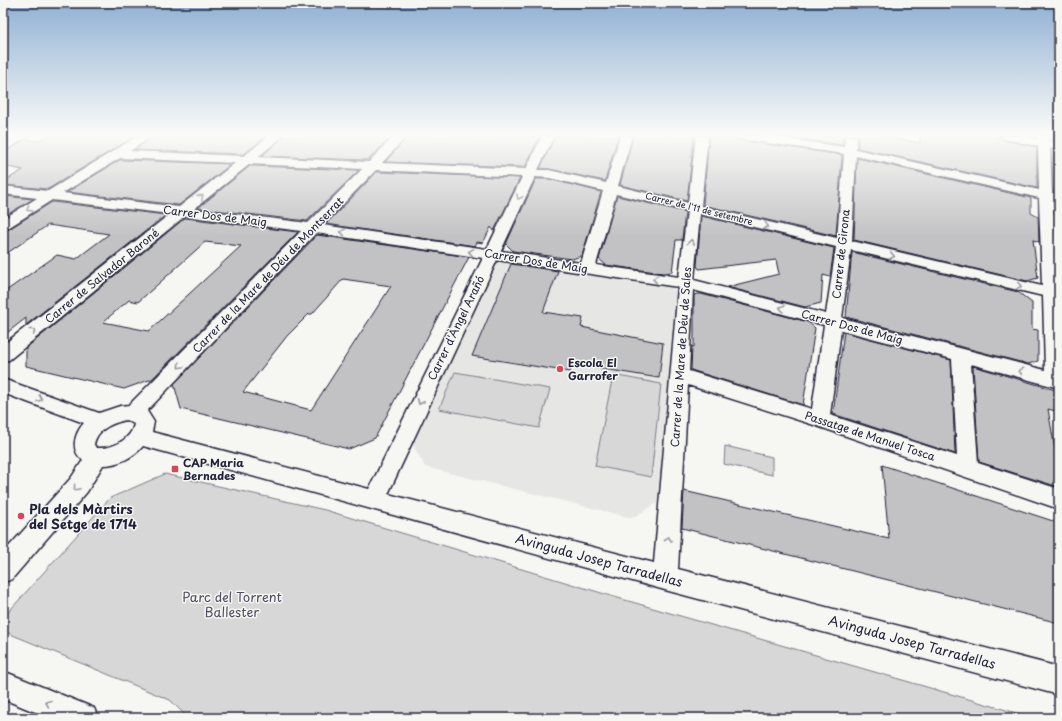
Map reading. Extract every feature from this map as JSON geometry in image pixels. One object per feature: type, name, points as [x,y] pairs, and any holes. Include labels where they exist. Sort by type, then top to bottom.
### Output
[{"type":"street","points":[[3,225],[93,170]]},
{"type":"street","name":"Carrer de Salvador Baroné","points":[[3,355],[234,170]]},
{"type":"street","name":"Carrer de la Mare de Déu de Montserrat","points":[[134,413],[370,170]]},
{"type":"street","name":"Carrer de l'11 de setembre","points":[[455,170],[549,174],[610,187],[844,245],[1055,294]]},
{"type":"street","name":"Carrer d'Àngel Arañó","points":[[375,499],[533,170]]},
{"type":"street","points":[[587,269],[615,170]]},
{"type":"street","name":"Carrer de la Mare de Déu de Sales","points":[[666,578],[686,283],[699,170]]},
{"type":"street","name":"Carrer de Girona","points":[[820,419],[844,245],[850,170]]},
{"type":"street","points":[[934,170],[1052,196]]},
{"type":"street","points":[[1048,170],[1052,196],[1057,381]]},
{"type":"street","name":"Carrer Dos de Maig","points":[[3,190],[314,228],[686,283],[1057,381]]},
{"type":"street","points":[[961,355],[967,427],[968,468]]},
{"type":"street","name":"Passatge de Manuel Tosca","points":[[679,375],[820,419],[1059,499]]},
{"type":"street","points":[[3,386],[100,421]]},
{"type":"street","points":[[134,413],[142,418],[144,422],[140,437],[126,449],[107,456],[91,455],[86,451],[84,446],[88,433],[100,421],[118,414],[134,413]]},
{"type":"street","name":"Avinguda Josep Tarradellas","points":[[140,437],[666,578],[1059,680]]},
{"type":"street","points":[[3,571],[79,485],[98,456]]},
{"type":"street","points":[[3,685],[84,718]]},
{"type":"shaded area","name":"Escola El Garrofer","points":[[505,261],[663,284],[679,292],[657,503],[632,518],[425,467],[413,445],[497,263]]},
{"type":"green space","points":[[455,372],[550,389],[539,428],[439,409]]},
{"type":"green space","points":[[613,375],[661,384],[651,477],[595,466]]},
{"type":"green space","points":[[725,446],[772,457],[772,475],[724,464]]},
{"type":"green space","name":"Parc del Torrent Ballester","points":[[165,474],[325,510],[618,598],[1034,718],[188,718],[170,700],[3,631],[3,618],[110,498]]},
{"type":"building","points":[[21,170],[80,170],[48,189],[3,185],[3,182],[23,170]]},
{"type":"building","points":[[104,170],[224,170],[179,205],[67,192]]},
{"type":"building","points":[[245,170],[359,170],[307,221],[198,208]]},
{"type":"building","points":[[552,170],[608,170],[605,181]]},
{"type":"building","points":[[624,170],[690,170],[687,201],[620,185]]},
{"type":"building","points":[[706,170],[841,170],[836,236],[703,205]]},
{"type":"building","points":[[857,170],[908,170],[1031,198],[1031,213],[1038,217],[1039,242],[1033,240],[1038,278],[1027,281],[854,240]]},
{"type":"building","points":[[955,170],[1037,170],[1037,188]]},
{"type":"building","points":[[1052,170],[1059,170],[1059,192],[1053,192]]},
{"type":"building","points":[[377,172],[520,178],[494,231],[491,227],[483,243],[477,242],[475,246],[326,224]]},
{"type":"building","points":[[536,179],[549,179],[601,192],[582,256],[572,259],[513,251],[506,244]]},
{"type":"building","points":[[3,196],[33,199],[3,217]]},
{"type":"building","points":[[617,196],[685,212],[682,240],[676,240],[672,272],[663,273],[606,265],[599,259]]},
{"type":"building","points":[[52,202],[166,215],[26,325],[26,318],[3,336],[3,293],[57,255],[76,259],[109,234],[48,225],[3,256],[3,230],[9,229]]},
{"type":"building","points":[[701,216],[834,248],[830,277],[823,275],[821,303],[805,307],[727,287],[779,274],[776,260],[699,269],[697,266]]},
{"type":"building","points":[[185,218],[298,232],[152,379],[124,389],[26,366],[26,348]],"holes":[[[205,242],[241,246],[149,331],[103,322],[129,300],[138,302]]]},
{"type":"building","points":[[317,235],[469,257],[375,438],[349,449],[181,409],[174,384]],"holes":[[[343,279],[391,286],[311,410],[243,392],[287,336],[309,314],[312,314]]]},
{"type":"building","points":[[852,252],[1018,292],[1032,303],[1032,329],[1038,330],[1038,361],[1028,364],[846,317]]},
{"type":"building","points":[[511,264],[558,271],[543,312],[583,318],[581,327],[663,343],[659,378],[572,364],[570,372],[472,356]]},
{"type":"building","points":[[697,294],[808,322],[815,328],[803,405],[691,370],[692,346],[694,347],[694,295]]},
{"type":"building","points":[[844,332],[951,360],[955,454],[833,414]]},
{"type":"building","points":[[973,366],[1059,391],[1059,412],[1048,409],[1056,455],[1059,456],[1059,487],[979,462]]},
{"type":"building","points":[[882,465],[1059,523],[1059,623],[682,528],[684,491],[889,539]]},
{"type":"place","name":"Escola El Garrofer","points":[[560,369]]},
{"type":"place","name":"CAP Maria Bernades","points":[[175,469]]},
{"type":"place","name":"Pla dels Màrtirs del Setge de 1714","points":[[21,516]]}]
